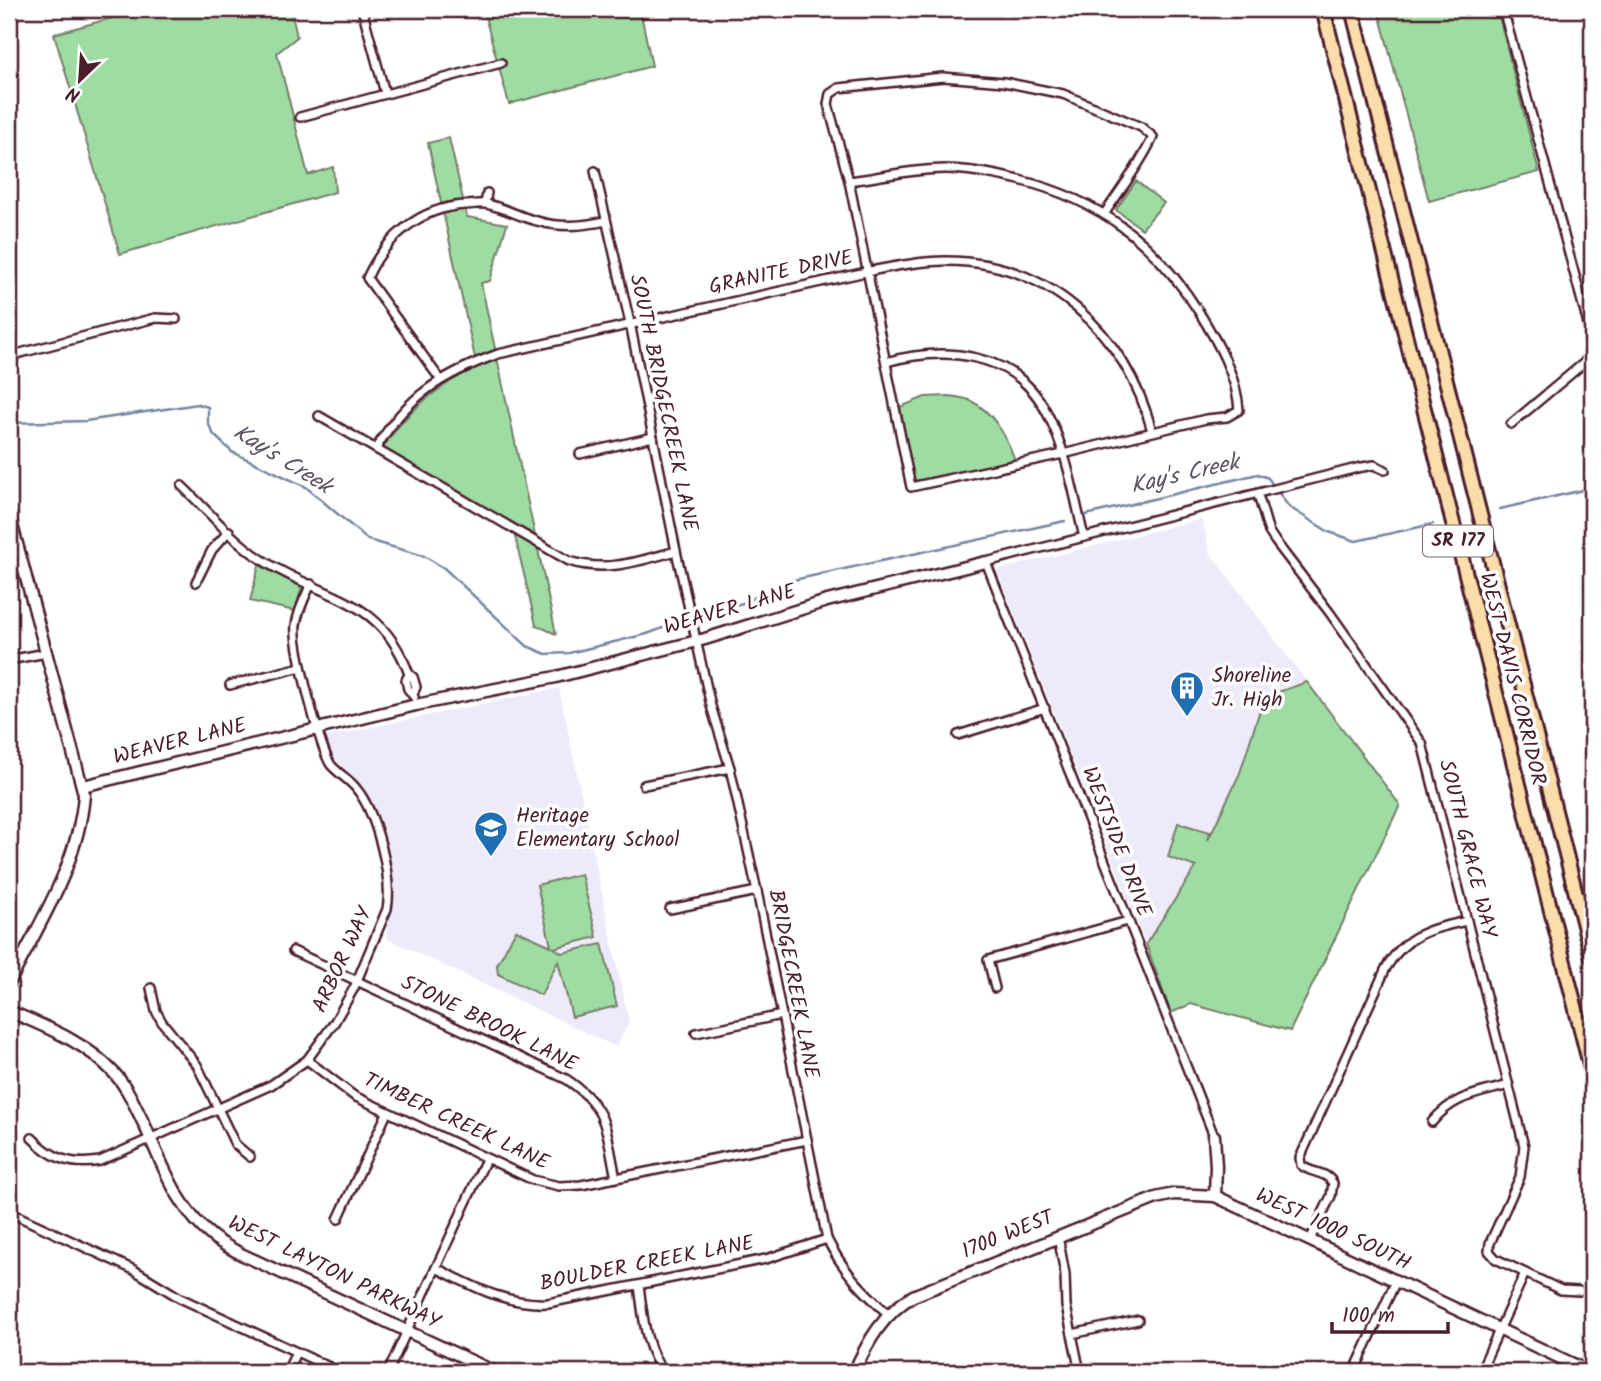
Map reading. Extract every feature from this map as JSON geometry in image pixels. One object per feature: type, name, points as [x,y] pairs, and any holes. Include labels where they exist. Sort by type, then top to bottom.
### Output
[{"type":"highway","name":"WEST DAVIS CORRIDOR","points":[[1323,9],[1592,1073]]},
{"type":"highway","name":"WEST DAVIS CORRIDOR","points":[[1352,9],[1592,957]]},
{"type":"street","points":[[362,9],[385,93]]},
{"type":"street","points":[[1503,9],[1592,339]]},
{"type":"street","points":[[300,117],[501,63]]},
{"type":"street","points":[[849,181],[944,169],[988,173],[1034,184],[1071,197],[1105,214],[1136,236],[1188,296],[1210,331],[1238,396],[1239,410],[1227,416],[911,487],[849,181],[828,104],[830,94],[839,88],[943,77],[1003,82],[1062,94],[1141,127],[1153,137],[1147,152],[1105,214]]},
{"type":"street","name":"SOUTH BRIDGECREEK LANE","points":[[595,171],[697,641]]},
{"type":"street","points":[[485,204],[487,193]]},
{"type":"street","points":[[440,379],[367,278],[376,259],[391,240],[409,225],[444,206],[485,204],[558,225],[581,226],[606,221]]},
{"type":"street","name":"GRANITE DRIVE","points":[[376,449],[390,424],[412,401],[440,379],[466,365],[498,354],[908,263],[944,261],[977,263],[1005,269],[1050,288],[1091,320],[1128,367],[1152,431]]},
{"type":"street","points":[[9,356],[155,318],[176,319]]},
{"type":"street","points":[[1511,424],[1584,362],[1592,348]]},
{"type":"street","points":[[886,362],[947,352],[975,356],[997,364],[1032,392],[1046,410],[1063,454],[1084,537]]},
{"type":"street","points":[[318,416],[569,561],[585,566],[620,566],[676,551]]},
{"type":"street","points":[[580,454],[653,437]]},
{"type":"street","name":"WEAVER LANE","points":[[83,786],[318,728],[414,699],[556,677],[697,641],[827,601],[1374,465],[1385,470]]},
{"type":"street","points":[[182,486],[263,561],[357,606],[375,619],[402,654],[409,674],[406,680],[408,689],[414,699]]},
{"type":"street","name":"SOUTH GRACE WAY","points":[[1262,494],[1269,531],[1275,541],[1419,737],[1524,1146],[1520,1177],[1490,1243],[1489,1251],[1496,1259],[1525,1273]]},
{"type":"street","points":[[9,514],[12,536],[83,786],[82,821],[73,854],[9,984]]},
{"type":"street","points":[[196,582],[212,550],[229,531]]},
{"type":"street","name":"WESTSIDE DRIVE","points":[[986,562],[1214,1136]]},
{"type":"street","name":"ARBOR WAY","points":[[32,1139],[44,1151],[60,1160],[81,1164],[100,1161],[271,1085],[307,1060],[334,1023],[358,981],[387,909],[387,878],[374,821],[355,786],[332,766],[324,750],[301,667],[296,646],[296,626],[301,605],[311,584]]},
{"type":"street","name":"BRIDGECREEK LANE","points":[[697,641],[711,706],[730,768],[757,891],[827,1239],[838,1263],[888,1314]]},
{"type":"street","points":[[9,660],[46,653]]},
{"type":"street","points":[[230,685],[301,667]]},
{"type":"street","points":[[958,735],[1045,708]]},
{"type":"street","points":[[644,785],[730,768]]},
{"type":"street","points":[[670,909],[757,891]]},
{"type":"street","points":[[1310,1240],[1331,1196],[1333,1183],[1324,1174],[1306,1169],[1301,1165],[1300,1158],[1386,968],[1405,942],[1423,932],[1467,920]]},
{"type":"street","points":[[995,988],[988,960],[1128,921]]},
{"type":"street","name":"STONE BROOK LANE","points":[[293,951],[566,1079],[584,1090],[598,1107],[605,1123],[616,1178]]},
{"type":"street","points":[[151,988],[156,1011],[197,1065],[236,1144],[250,1157]]},
{"type":"street","name":"WEST LAYTON PARKWAY","points":[[9,1011],[70,1039],[97,1056],[116,1075],[130,1096],[177,1194],[193,1217],[213,1237],[241,1254],[495,1372]]},
{"type":"street","points":[[696,1033],[782,1016]]},
{"type":"street","name":"TIMBER CREEK LANE","points":[[307,1060],[341,1087],[387,1113],[533,1180],[559,1186],[581,1185],[807,1140]]},
{"type":"street","points":[[1432,1122],[1445,1108],[1460,1098],[1509,1084]]},
{"type":"street","points":[[338,1219],[387,1113]]},
{"type":"street","points":[[1214,1136],[1214,1196]]},
{"type":"street","points":[[388,1372],[486,1159]]},
{"type":"street","name":"1700 WEST","points":[[854,1372],[867,1343],[888,1314],[906,1300],[935,1285],[1156,1198],[1174,1194],[1214,1196]]},
{"type":"street","name":"WEST 1000 SOUTH","points":[[1214,1196],[1590,1372]]},
{"type":"street","points":[[9,1212],[134,1270],[180,1298],[340,1372]]},
{"type":"street","points":[[1058,1236],[1065,1274],[1066,1306],[1080,1372]]},
{"type":"street","name":"BOULDER CREEK LANE","points":[[436,1268],[502,1299],[526,1304],[548,1303],[766,1259],[827,1239]]},
{"type":"street","points":[[1480,1372],[1525,1273],[1560,1290],[1579,1291]]},
{"type":"street","points":[[1354,1372],[1396,1281]]},
{"type":"street","points":[[639,1286],[651,1351],[664,1372]]},
{"type":"street","points":[[1072,1334],[1138,1320]]},
{"type":"street","points":[[287,1372],[296,1352]]},
{"type":"shaded area","points":[[1202,519],[1210,553],[1307,682],[1264,697],[1240,773],[1191,878],[1146,944],[997,570]]},
{"type":"shaded area","name":"Heritage Elementary School","points":[[559,688],[629,1023],[616,1047],[386,938],[394,888],[382,827],[363,786],[331,755],[325,737]]},
{"type":"green space","points":[[110,9],[291,9],[297,37],[277,53],[308,175],[333,167],[335,192],[120,254],[54,34],[112,18]]},
{"type":"green space","points":[[483,9],[640,9],[652,66],[509,104]]},
{"type":"green space","points":[[1378,9],[1497,9],[1539,172],[1429,201]]},
{"type":"green space","points":[[449,138],[467,217],[507,224],[490,281],[481,283],[556,634],[536,625],[512,524],[383,448],[412,411],[449,382],[477,367],[428,143]]},
{"type":"green space","points":[[1136,181],[1164,203],[1142,229],[1116,210]]},
{"type":"green space","points":[[949,396],[969,400],[986,412],[1004,435],[1015,460],[914,481],[900,407],[925,397]]},
{"type":"green space","points":[[259,565],[300,586],[295,611],[250,601]]},
{"type":"green space","points":[[1307,682],[1400,805],[1290,1031],[1191,1004],[1171,1013],[1146,944],[1196,867],[1168,857],[1178,823],[1210,832],[1208,840],[1240,773],[1264,697]]},
{"type":"green space","points":[[581,874],[597,937],[554,948],[562,953],[602,944],[617,1006],[572,1017],[558,961],[541,995],[498,974],[497,965],[516,930],[551,946],[537,885]]},
{"type":"waterway","name":"Kay's Creek","points":[[9,423],[86,421],[198,404],[208,407],[208,423],[214,435],[232,452],[306,487],[368,540],[424,556],[444,568],[527,646],[546,654],[569,653],[647,634],[679,622]]},
{"type":"waterway","name":"Kay's Creek","points":[[1086,515],[1258,474],[1268,478],[1289,507],[1329,532],[1356,541],[1433,524]]},
{"type":"waterway","name":"Kay's Creek","points":[[1500,509],[1592,488]]},
{"type":"waterway","name":"Kay's Creek","points":[[700,614],[743,603],[789,581],[1065,521]]},
{"type":"place","name":"Shoreline Jr. High","points":[[1187,718]]},
{"type":"place","name":"Heritage Elementary School","points":[[491,858]]}]
